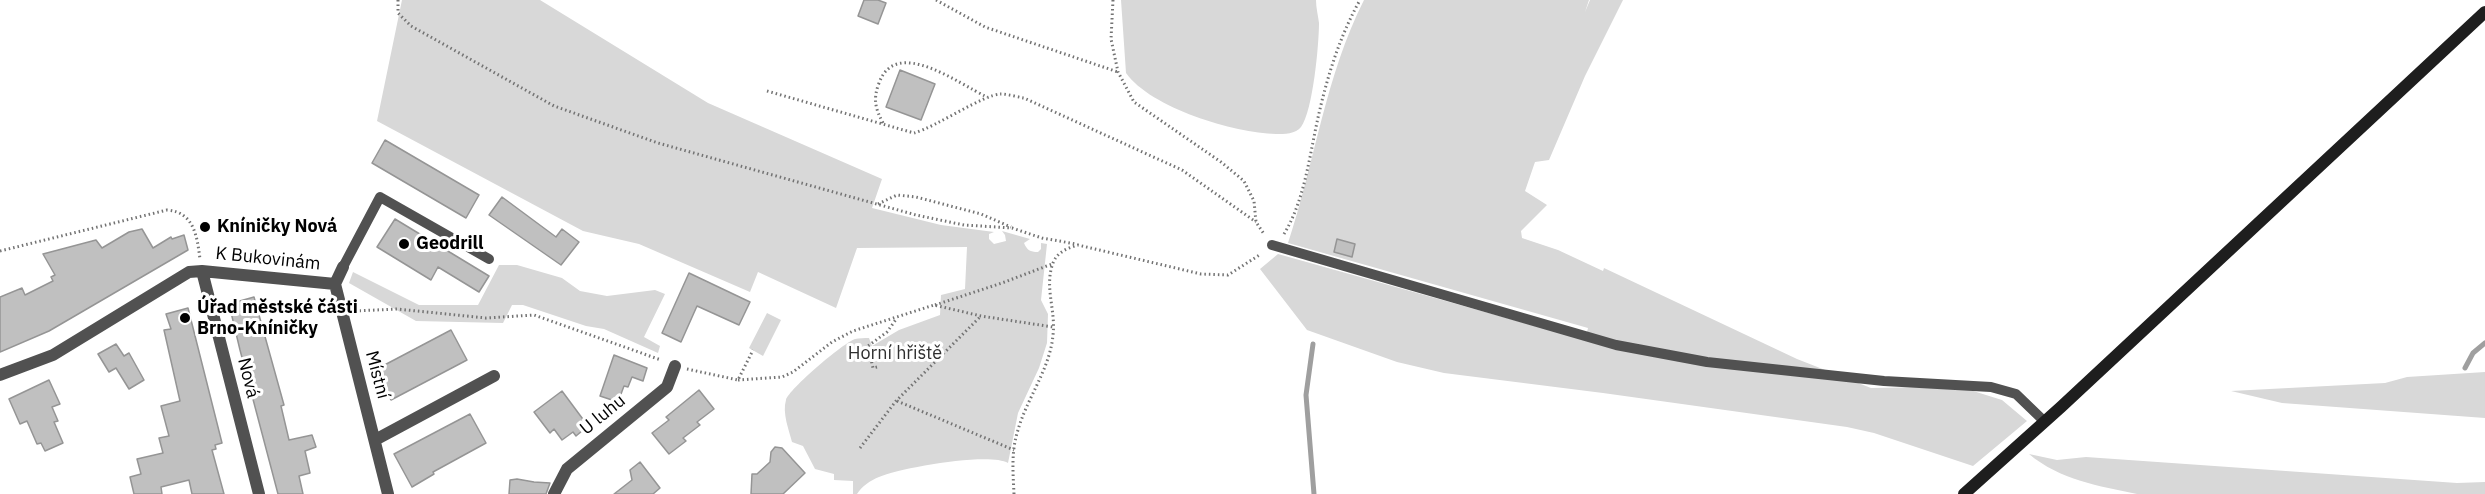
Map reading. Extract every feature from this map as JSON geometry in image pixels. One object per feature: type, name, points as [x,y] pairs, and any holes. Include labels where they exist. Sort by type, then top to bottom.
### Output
[{"type":"street","points":[[1964,494],[2485,12]]},
{"type":"street","name":"K Bukovinám","points":[[0,375],[53,355],[189,272],[202,271],[335,284],[343,267]]},
{"type":"street","name":"Nová","points":[[202,271],[259,494]]},
{"type":"street","name":"Místní","points":[[335,284],[388,494]]},
{"type":"street","name":"U luhu","points":[[554,494],[567,469],[667,387],[675,366]]},
{"type":"street","points":[[375,440],[494,376]]},
{"type":"lane","name":"K Bukovinám","points":[[343,267],[380,196],[489,259]]},
{"type":"lane","points":[[1272,245],[1616,345],[1718,363],[1884,381],[1991,387],[2016,394],[2044,421]]},
{"type":"path","points":[[398,0],[398,13],[411,26],[554,106],[658,143],[876,205],[964,225],[1012,228]]},
{"type":"path","points":[[936,0],[985,27],[1118,72]]},
{"type":"path","points":[[1113,0],[1112,39],[1118,72],[1134,102],[1221,162],[1244,182],[1254,201],[1256,222]]},
{"type":"path","points":[[876,205],[897,195],[916,197],[981,214],[1042,238],[1201,273],[1228,275],[1281,238],[1290,224],[1304,182],[1333,60],[1360,0]]},
{"type":"path","points":[[883,123],[874,108],[876,91],[882,74],[895,63],[908,62],[924,65],[987,97]]},
{"type":"path","points":[[767,91],[883,123],[914,134],[931,128],[987,97],[999,94],[1024,98],[1172,165],[1215,191],[1256,222],[1272,245]]},
{"type":"path","points":[[0,251],[160,211],[175,211],[186,215],[194,228],[202,271]]},
{"type":"path","points":[[1014,494],[1014,450],[1017,430],[1045,366],[1053,327],[1053,313],[1048,291],[1052,264],[1055,257],[1065,249],[1078,245]]},
{"type":"path","points":[[342,312],[397,309],[486,318],[534,315],[645,352],[675,366],[738,380],[782,377],[793,372],[832,342],[853,331],[1002,284],[1052,264]]},
{"type":"path","points":[[934,305],[981,316],[1053,327]]},
{"type":"path","points":[[877,367],[873,368],[868,346],[887,332],[898,316]]},
{"type":"path","points":[[860,448],[896,401],[981,316]]},
{"type":"path","points":[[738,380],[753,350]]},
{"type":"path","points":[[896,401],[1014,450]]},
{"type":"green space","name":"Horní hřiště","points":[[402,0],[540,0],[708,103],[882,179],[872,208],[941,225],[994,232],[989,234],[989,239],[994,244],[1006,241],[1002,231],[1030,239],[1024,243],[1031,251],[1038,252],[1041,249],[1041,243],[1047,244],[1041,300],[1048,314],[1047,343],[1039,368],[1018,413],[1008,463],[983,459],[924,466],[879,477],[866,484],[857,494],[853,494],[853,481],[834,480],[834,474],[815,469],[803,446],[792,442],[786,421],[785,405],[789,394],[817,367],[849,342],[869,338],[872,346],[899,330],[940,315],[941,295],[965,289],[967,247],[857,248],[836,308],[758,272],[750,292],[639,244],[583,231],[377,121]]},
{"type":"green space","points":[[1121,0],[1316,0],[1319,23],[1316,61],[1309,107],[1301,127],[1283,134],[1238,129],[1173,107],[1138,86],[1126,73]]},
{"type":"green space","points":[[1364,0],[1589,0],[1585,12],[1590,0],[1623,0],[1585,76],[1549,160],[1535,162],[1525,191],[1547,205],[1521,231],[1522,238],[1558,250],[1603,271],[1604,268],[1797,359],[1871,388],[1926,387],[1970,390],[2002,400],[2027,421],[1973,466],[1874,433],[1847,427],[1444,373],[1397,362],[1307,330],[1260,269],[1278,254],[1585,340],[1588,328],[1288,243],[1339,59]]},
{"type":"green space","points":[[499,265],[517,265],[562,278],[580,291],[607,296],[655,290],[665,294],[644,337],[660,346],[658,353],[604,329],[586,326],[523,305],[512,305],[503,323],[416,321],[349,283],[353,272],[419,305],[478,305]]},
{"type":"green space","points":[[767,313],[781,320],[763,356],[749,348]]},
{"type":"green space","points":[[2485,372],[2485,418],[2282,403],[2231,391],[2385,383],[2407,377]]},
{"type":"green space","points":[[2029,454],[2057,460],[2086,457],[2457,483],[2485,482],[2485,494],[2137,494],[2080,481],[2054,470]]},
{"type":"building","points":[[864,0],[878,0],[886,3],[878,24],[858,16]]},
{"type":"building","points":[[900,70],[935,84],[921,120],[886,107]]},
{"type":"building","points":[[385,140],[479,195],[466,218],[372,163]]},
{"type":"building","points":[[502,197],[556,237],[562,229],[579,242],[561,265],[489,215]]},
{"type":"building","points":[[395,219],[489,276],[479,292],[438,267],[431,280],[377,247]]},
{"type":"building","points":[[142,229],[153,248],[171,237],[172,239],[184,235],[188,250],[49,331],[0,352],[0,297],[22,288],[25,295],[53,281],[51,277],[55,275],[43,254],[96,240],[102,248],[129,232]]},
{"type":"building","points":[[1337,239],[1355,244],[1352,257],[1334,252]]},
{"type":"building","points":[[689,273],[750,302],[739,325],[697,306],[681,342],[662,333]]},
{"type":"building","points":[[254,297],[284,405],[281,406],[289,440],[312,435],[316,447],[305,451],[310,473],[299,476],[303,494],[278,494],[240,350],[229,304]]},
{"type":"building","points":[[188,308],[222,443],[215,445],[216,449],[212,450],[224,494],[192,494],[189,480],[161,487],[162,494],[134,494],[130,477],[141,474],[137,459],[163,453],[159,438],[169,436],[161,406],[180,401],[164,330],[171,329],[166,314]]},
{"type":"building","points":[[451,330],[467,360],[391,400],[375,370]]},
{"type":"building","points":[[116,344],[124,356],[129,353],[144,380],[129,389],[116,368],[109,372],[98,354]]},
{"type":"building","points":[[614,355],[647,368],[643,381],[632,377],[628,387],[624,386],[618,402],[600,396]]},
{"type":"building","points":[[49,380],[60,404],[52,407],[58,421],[54,422],[63,443],[45,451],[41,443],[37,444],[27,421],[20,424],[9,399]]},
{"type":"building","points":[[699,390],[714,409],[697,422],[700,425],[683,438],[686,441],[669,454],[652,433],[669,420],[666,417]]},
{"type":"building","points":[[562,391],[588,426],[576,436],[573,432],[562,440],[554,429],[550,433],[534,412]]},
{"type":"building","points":[[470,414],[486,443],[433,472],[434,474],[412,487],[394,454]]},
{"type":"building","points":[[775,447],[782,448],[805,473],[783,494],[751,494],[752,474],[757,474],[770,462],[771,452]]},
{"type":"building","points":[[640,462],[660,488],[653,494],[614,494],[632,480],[630,470]]},
{"type":"building","points":[[510,480],[550,483],[546,494],[509,494]]},
{"type":"waterway","points":[[2465,368],[2473,353],[2485,343]]},
{"type":"waterway","points":[[1313,344],[1306,395],[1314,494]]},
{"type":"place","name":"Kníničky Nová","points":[[205,227]]},
{"type":"place","name":"Geodrill","points":[[404,244]]},
{"type":"place","name":"Úřad městské části Brno-Kníničky","points":[[185,318]]}]
